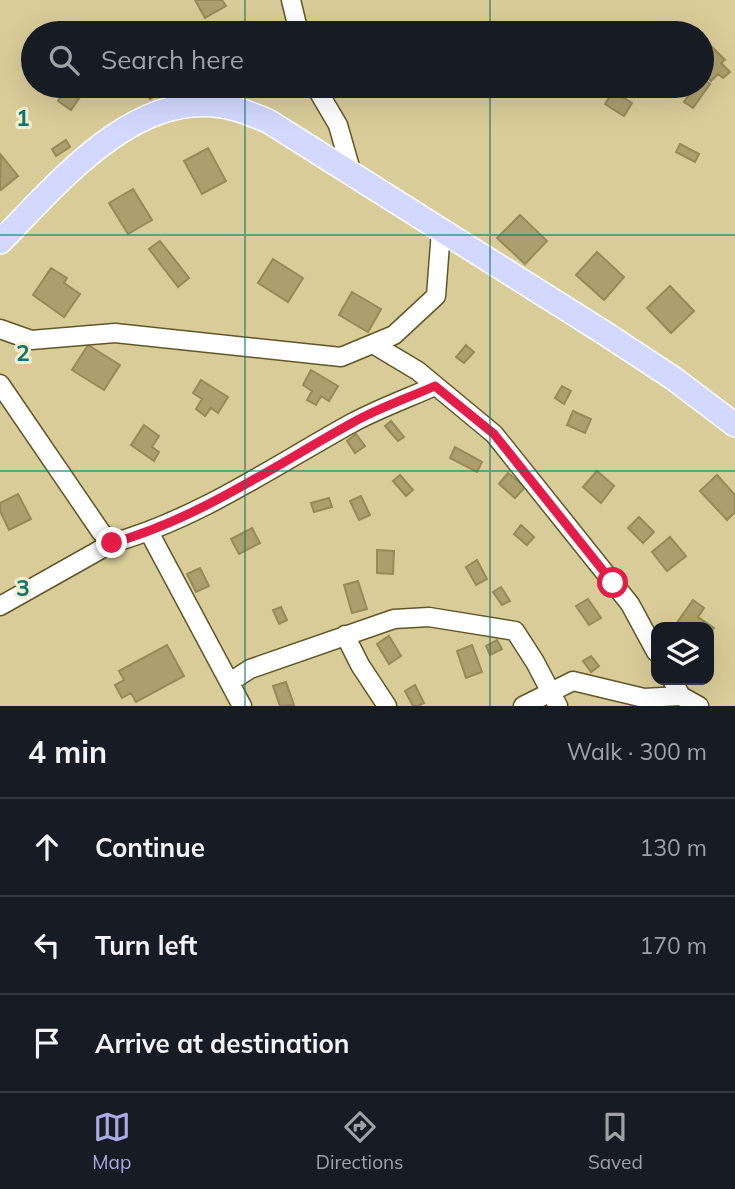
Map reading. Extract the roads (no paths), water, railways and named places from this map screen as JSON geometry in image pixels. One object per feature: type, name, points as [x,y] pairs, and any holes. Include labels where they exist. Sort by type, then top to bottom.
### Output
[{"type":"main road","points":[[0,242],[107,141],[128,125],[182,106],[222,106],[243,111],[268,121],[352,174],[638,355],[733,421]]},
{"type":"street","points":[[291,0],[296,21]]},
{"type":"street","points":[[323,98],[338,125],[352,174]]},
{"type":"street","points":[[0,329],[31,340],[115,333],[341,357],[394,335],[436,296],[441,231]]},
{"type":"street","points":[[373,344],[418,371],[494,434],[630,604],[651,643]]},
{"type":"street","points":[[0,384],[101,532],[112,543]]},
{"type":"street","points":[[0,606],[112,543],[149,532],[281,466],[354,422],[435,386]]},
{"type":"street","points":[[149,532],[242,706]]},
{"type":"street","points":[[230,682],[250,669],[345,635],[394,619],[429,617],[515,631],[554,699]]},
{"type":"street","points":[[345,635],[387,706]]},
{"type":"street","points":[[523,706],[554,699],[573,681],[644,698],[681,696]]},
{"type":"street","points":[[675,685],[681,696],[699,706]]}]
